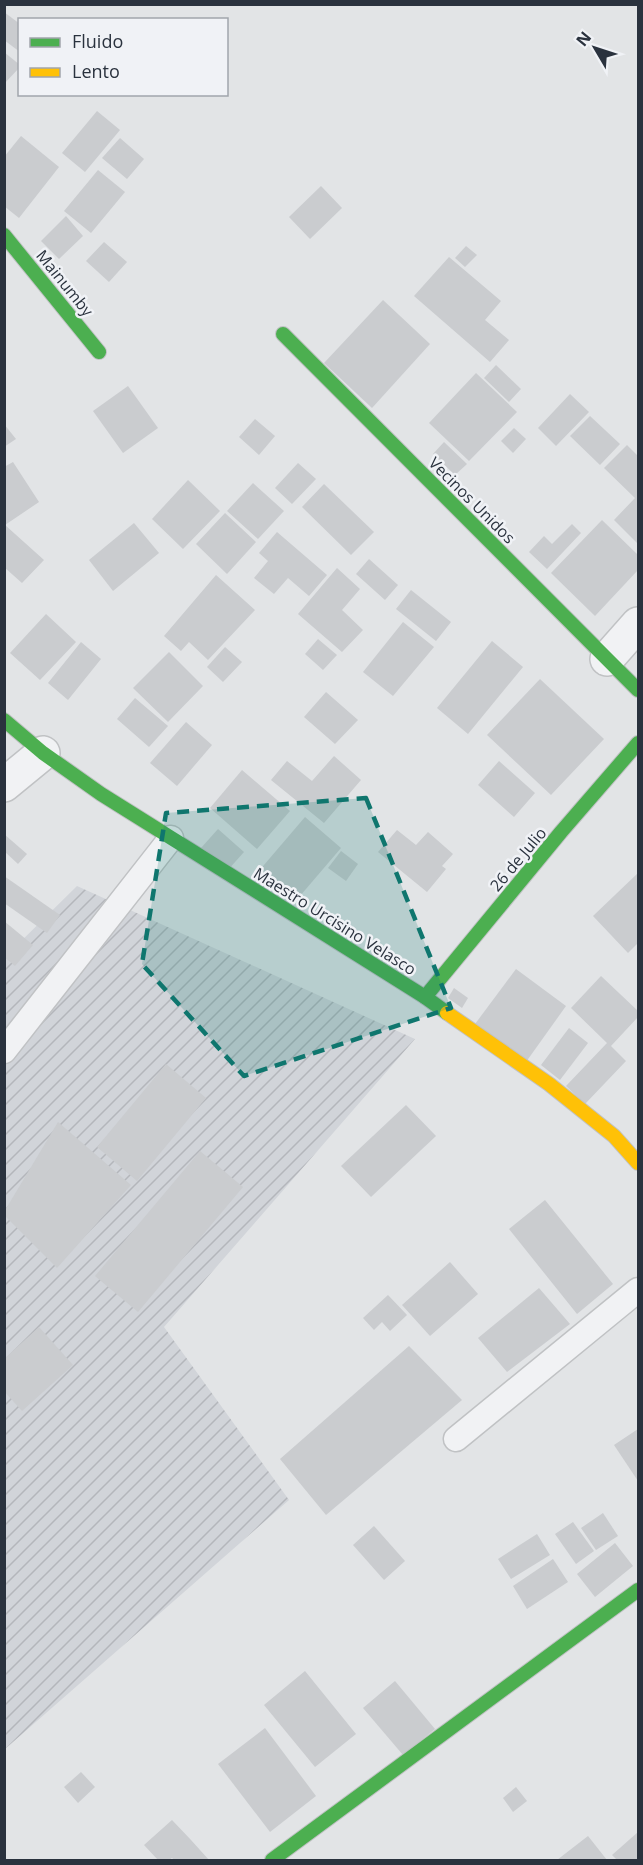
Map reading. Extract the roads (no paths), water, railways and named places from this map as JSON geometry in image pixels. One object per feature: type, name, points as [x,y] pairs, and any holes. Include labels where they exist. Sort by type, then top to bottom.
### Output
[{"type":"street","name":"Mainumby","points":[[4,236],[99,351]]},
{"type":"street","name":"Vecinos Unidos","points":[[283,334],[639,690]]},
{"type":"street","points":[[607,659],[639,624]]},
{"type":"street","name":"Maestro Urcisino Velasco","points":[[4,720],[43,753],[101,794],[425,997],[549,1084],[614,1136],[639,1163]]},
{"type":"street","name":"26 de Julio","points":[[425,997],[561,832],[639,743]]},
{"type":"street","points":[[4,785],[43,753]]},
{"type":"street","points":[[272,1860],[639,1590]]},
{"type":"lane","points":[[4,1051],[171,838]]},
{"type":"lane","points":[[456,1439],[639,1290]]}]
